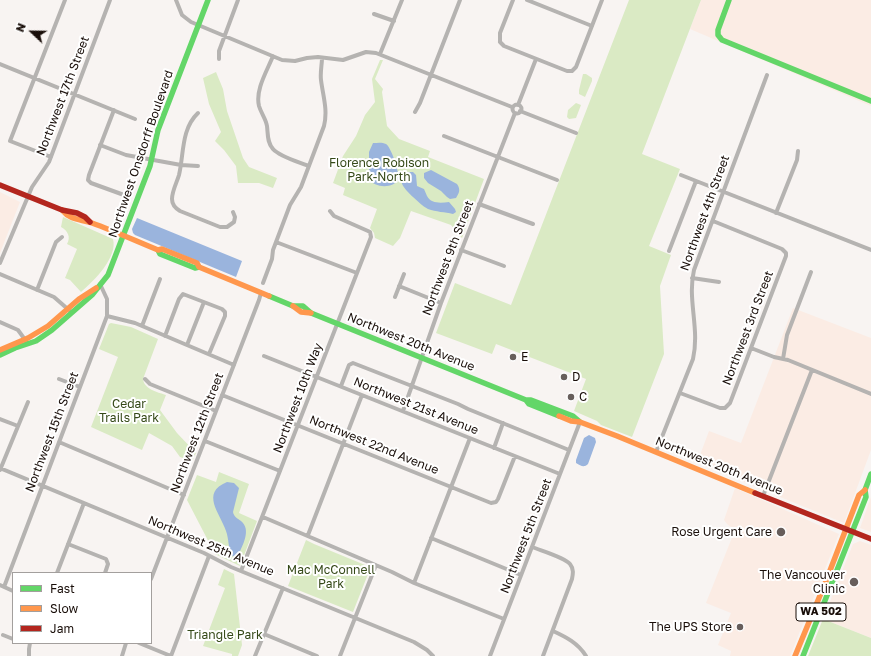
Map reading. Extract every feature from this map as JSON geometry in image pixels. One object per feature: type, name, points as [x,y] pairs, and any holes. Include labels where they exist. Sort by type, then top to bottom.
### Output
[{"type":"main road","name":"Northwest Onsdorff Boulevard","points":[[0,350],[26,341],[36,341],[42,337],[62,323],[70,311],[92,295],[108,275],[152,160],[158,130],[208,0]]},
{"type":"main road","points":[[729,0],[718,30],[718,35],[720,38],[871,101]]},
{"type":"main road","name":"Northwest 20th Avenue","points":[[0,185],[62,210],[66,209],[87,218],[90,222],[158,250],[160,254],[195,268],[199,267],[293,306],[298,305],[308,309],[311,313],[337,324],[526,400],[531,400],[573,416],[580,422],[871,539]]},
{"type":"main road","name":"Northwest Onsdorff Boulevard","points":[[0,356],[6,351],[26,341]]},
{"type":"main road","name":"WA 502","points":[[795,656],[849,531],[866,498],[865,490],[871,474]]},
{"type":"main road","name":"WA 502","points":[[803,656],[849,531]]},
{"type":"street","points":[[51,157],[10,141],[65,0]]},
{"type":"street","name":"Northwest 17th Street","points":[[0,263],[28,196],[38,178],[45,170],[51,157],[110,0]]},
{"type":"street","points":[[176,0],[182,14],[198,26],[282,60],[295,61],[307,58],[343,60],[366,52],[380,54],[512,107],[512,110],[515,113],[520,111],[576,133]]},
{"type":"street","points":[[219,59],[219,51],[238,0]]},
{"type":"street","points":[[380,54],[402,0]]},
{"type":"street","points":[[414,112],[420,103],[460,0]]},
{"type":"street","points":[[513,0],[498,42],[504,46],[567,71],[572,71],[576,66],[602,0]]},
{"type":"street","points":[[527,0],[592,26]]},
{"type":"street","points":[[374,14],[394,21]]},
{"type":"street","points":[[273,56],[261,86],[258,101],[267,124],[268,140],[271,147],[281,155],[309,166]]},
{"type":"street","points":[[263,283],[290,205],[298,193],[322,131],[325,117],[325,99],[320,75],[322,58]]},
{"type":"street","points":[[520,111],[521,108],[518,105],[536,59]]},
{"type":"street","points":[[0,64],[135,119]]},
{"type":"street","name":"Northwest 4th Street","points":[[656,452],[696,348],[692,278],[767,75]]},
{"type":"street","points":[[512,107],[515,104],[518,105]]},
{"type":"street","points":[[114,110],[88,180],[91,183],[124,195]]},
{"type":"street","points":[[198,113],[192,119],[183,145],[181,165],[172,196],[173,204],[180,211],[220,227],[227,227],[234,222],[235,217],[233,212]]},
{"type":"street","name":"Northwest 9th Street","points":[[403,411],[441,303],[515,113]]},
{"type":"street","points":[[444,136],[557,180]]},
{"type":"street","points":[[100,145],[126,155],[181,165],[198,166]]},
{"type":"street","points":[[776,213],[797,160],[798,151]]},
{"type":"street","points":[[681,175],[871,250]]},
{"type":"street","points":[[669,251],[696,181]]},
{"type":"street","points":[[479,204],[533,224]]},
{"type":"street","name":"Northwest 10th Way","points":[[241,571],[371,237],[370,232],[334,216],[330,211]]},
{"type":"street","name":"Northwest 3rd Street","points":[[680,392],[716,407],[725,408],[730,403],[785,260],[786,253],[782,249],[713,221]]},
{"type":"street","points":[[36,290],[56,242],[62,237]]},
{"type":"street","points":[[276,242],[357,273]]},
{"type":"street","points":[[461,250],[504,266]]},
{"type":"street","points":[[783,359],[787,335],[811,272]]},
{"type":"street","points":[[0,274],[57,299],[70,311]]},
{"type":"street","points":[[395,296],[404,274]]},
{"type":"street","points":[[692,278],[719,282]]},
{"type":"street","points":[[142,326],[160,279]]},
{"type":"street","name":"Northwest 15th Street","points":[[2,586],[107,316],[107,299],[98,286]]},
{"type":"street","points":[[399,286],[441,303]]},
{"type":"street","name":"Northwest 12th Street","points":[[152,576],[261,293]]},
{"type":"street","points":[[165,336],[182,295],[187,295],[222,309],[225,312],[225,316],[209,354]]},
{"type":"street","points":[[187,345],[204,302]]},
{"type":"street","points":[[107,316],[126,320],[142,326],[234,364]]},
{"type":"street","points":[[0,322],[18,330],[26,341]]},
{"type":"street","points":[[751,348],[812,370],[871,394]]},
{"type":"street","name":"Northwest 21st Avenue","points":[[264,356],[560,474]]},
{"type":"street","points":[[341,386],[350,365],[353,363],[569,450]]},
{"type":"street","points":[[763,496],[812,370]]},
{"type":"street","points":[[145,378],[150,384],[216,411]]},
{"type":"street","points":[[59,379],[80,388]]},
{"type":"street","name":"Northwest 22nd Avenue","points":[[222,395],[490,503],[496,502],[515,456]]},
{"type":"street","points":[[308,535],[362,395]]},
{"type":"street","points":[[0,468],[28,402]]},
{"type":"street","points":[[0,419],[18,426]]},
{"type":"street","name":"Northwest 5th Street","points":[[490,656],[580,422]]},
{"type":"street","points":[[494,448],[503,424]]},
{"type":"street","points":[[414,583],[470,438]]},
{"type":"street","points":[[204,441],[280,470]]},
{"type":"street","points":[[58,442],[184,495]]},
{"type":"street","name":"Northwest 25th Avenue","points":[[0,468],[167,538],[241,571],[414,642],[427,650],[433,656]]},
{"type":"street","points":[[56,572],[84,503]]},
{"type":"street","points":[[262,517],[399,574],[414,583],[504,619]]},
{"type":"street","points":[[432,538],[521,574]]},
{"type":"street","points":[[68,544],[106,559],[108,564],[105,572]]},
{"type":"street","points":[[532,547],[566,560],[572,568],[572,579],[543,656]]},
{"type":"street","points":[[141,644],[171,656],[209,556]]},
{"type":"street","points":[[340,656],[376,565]]},
{"type":"street","points":[[2,586],[12,591]]},
{"type":"street","points":[[255,656],[283,588]]},
{"type":"street","points":[[553,631],[567,637],[577,645],[586,656]]},
{"type":"street","points":[[264,634],[317,656]]},
{"type":"street","points":[[4,635],[12,639]]},
{"type":"street","points":[[29,656],[30,644]]},
{"type":"street","points":[[122,656],[126,644]]},
{"type":"shaded area","points":[[701,0],[871,0],[871,106],[690,29]]},
{"type":"shaded area","points":[[0,192],[20,202],[0,253]]},
{"type":"shaded area","points":[[793,308],[871,338],[871,450],[844,523],[697,463],[709,431],[741,443]]},
{"type":"shaded area","points":[[735,488],[839,534],[790,656],[730,656],[731,651],[718,645],[731,613],[706,603],[735,530],[724,520]]},
{"type":"shaded area","points":[[871,497],[871,532],[860,528]]},
{"type":"shaded area","name":"The Vancouver Clinic","points":[[860,541],[871,545],[871,638],[823,619],[853,544]]},
{"type":"green space","points":[[629,0],[701,0],[642,154],[680,169],[649,246],[671,255],[660,286],[664,354],[632,437],[601,425],[597,421],[574,411],[586,379],[496,344],[492,354],[436,333],[455,283],[511,305]]},
{"type":"green space","name":"Florence Robison Park-North","points":[[380,60],[383,60],[375,79],[383,89],[382,92],[387,126],[399,139],[430,151],[428,157],[484,179],[462,238],[451,225],[411,211],[400,238],[393,246],[375,238],[374,233],[370,228],[377,209],[343,195],[345,188],[333,183],[343,156],[356,136],[365,115],[375,102],[372,79]]},
{"type":"green space","points":[[216,72],[223,89],[227,111],[243,158],[249,167],[277,178],[273,188],[259,183],[238,183],[236,166],[215,141],[221,132],[209,104],[203,78]]},
{"type":"green space","points":[[583,74],[586,74],[592,78],[585,97],[579,94]]},
{"type":"green space","points":[[576,103],[581,105],[576,118],[569,119],[567,117],[568,110]]},
{"type":"green space","points":[[63,217],[113,239],[114,246],[112,253],[104,268],[81,292],[70,280],[65,278],[77,249],[67,244],[69,239],[68,234],[61,227]]},
{"type":"green space","name":"Cedar Trails Park","points":[[111,323],[131,327],[158,339],[143,379],[148,388],[166,395],[160,410],[177,433],[196,453],[192,461],[180,457],[172,446],[149,433],[142,450],[91,427],[118,357],[99,349],[109,324]]},
{"type":"green space","points":[[219,472],[249,484],[239,513],[257,521],[240,566],[215,554],[187,500],[197,475],[216,482]]},
{"type":"green space","name":"Mac McConnell Park","points":[[306,540],[370,567],[353,612],[288,586]]},
{"type":"green space","name":"Triangle Park","points":[[224,569],[234,574],[242,645],[238,656],[232,656],[232,654],[203,646],[225,588],[218,585]]},
{"type":"green space","points":[[823,619],[871,638],[871,656],[808,656]]},
{"type":"water","points":[[373,143],[386,144],[393,155],[398,179],[396,182],[388,186],[379,186],[369,179],[369,152]]},
{"type":"water","points":[[431,170],[457,184],[459,191],[456,198],[450,199],[428,183],[424,178],[424,173]]},
{"type":"water","points":[[408,172],[413,172],[416,175],[417,186],[424,189],[429,199],[436,202],[449,202],[456,212],[453,214],[434,211],[422,205],[407,191],[403,185],[402,178]]},
{"type":"water","points":[[137,218],[242,261],[236,277],[135,235],[132,229]]},
{"type":"water","points":[[589,435],[595,438],[596,442],[588,464],[582,466],[576,463],[576,460],[584,438]]},
{"type":"water","points":[[227,482],[234,483],[239,488],[233,512],[246,529],[244,543],[238,556],[236,557],[232,556],[228,537],[214,504],[213,498],[219,487]]},
{"type":"traffic: fast","points":[[0,355],[36,341],[52,330],[92,295],[108,275],[150,166],[158,130],[208,0]]},
{"type":"traffic: fast","points":[[729,0],[718,30],[718,35],[722,40],[871,101]]},
{"type":"traffic: fast","points":[[158,250],[160,254],[195,268],[199,267]]},
{"type":"traffic: fast","points":[[269,296],[293,306],[303,306],[311,313],[526,400],[529,404],[559,416]]},
{"type":"traffic: fast","points":[[526,400],[531,400],[573,416],[580,422]]},
{"type":"traffic: fast","points":[[803,656],[866,497],[865,490],[871,474]]},
{"type":"traffic: slow","points":[[62,210],[65,214],[73,218],[100,226],[158,250],[162,249],[197,263],[199,267],[269,296]]},
{"type":"traffic: slow","points":[[0,350],[28,338],[48,326],[79,299],[96,288]]},
{"type":"traffic: slow","points":[[293,306],[301,312],[311,313]]},
{"type":"traffic: slow","points":[[559,416],[617,436],[755,493]]},
{"type":"traffic: slow","points":[[795,656],[859,495],[865,490]]},
{"type":"traffic: jam","points":[[0,185],[62,210],[77,213],[85,217],[90,222]]},
{"type":"traffic: jam","points":[[755,493],[871,539]]},
{"type":"place","name":"E","points":[[513,357]]},
{"type":"place","name":"D","points":[[564,377]]},
{"type":"place","name":"C","points":[[571,397]]},
{"type":"place","name":"Rose Urgent Care","points":[[781,532]]},
{"type":"place","name":"The Vancouver Clinic","points":[[854,582]]},
{"type":"place","name":"The UPS Store","points":[[740,627]]}]
